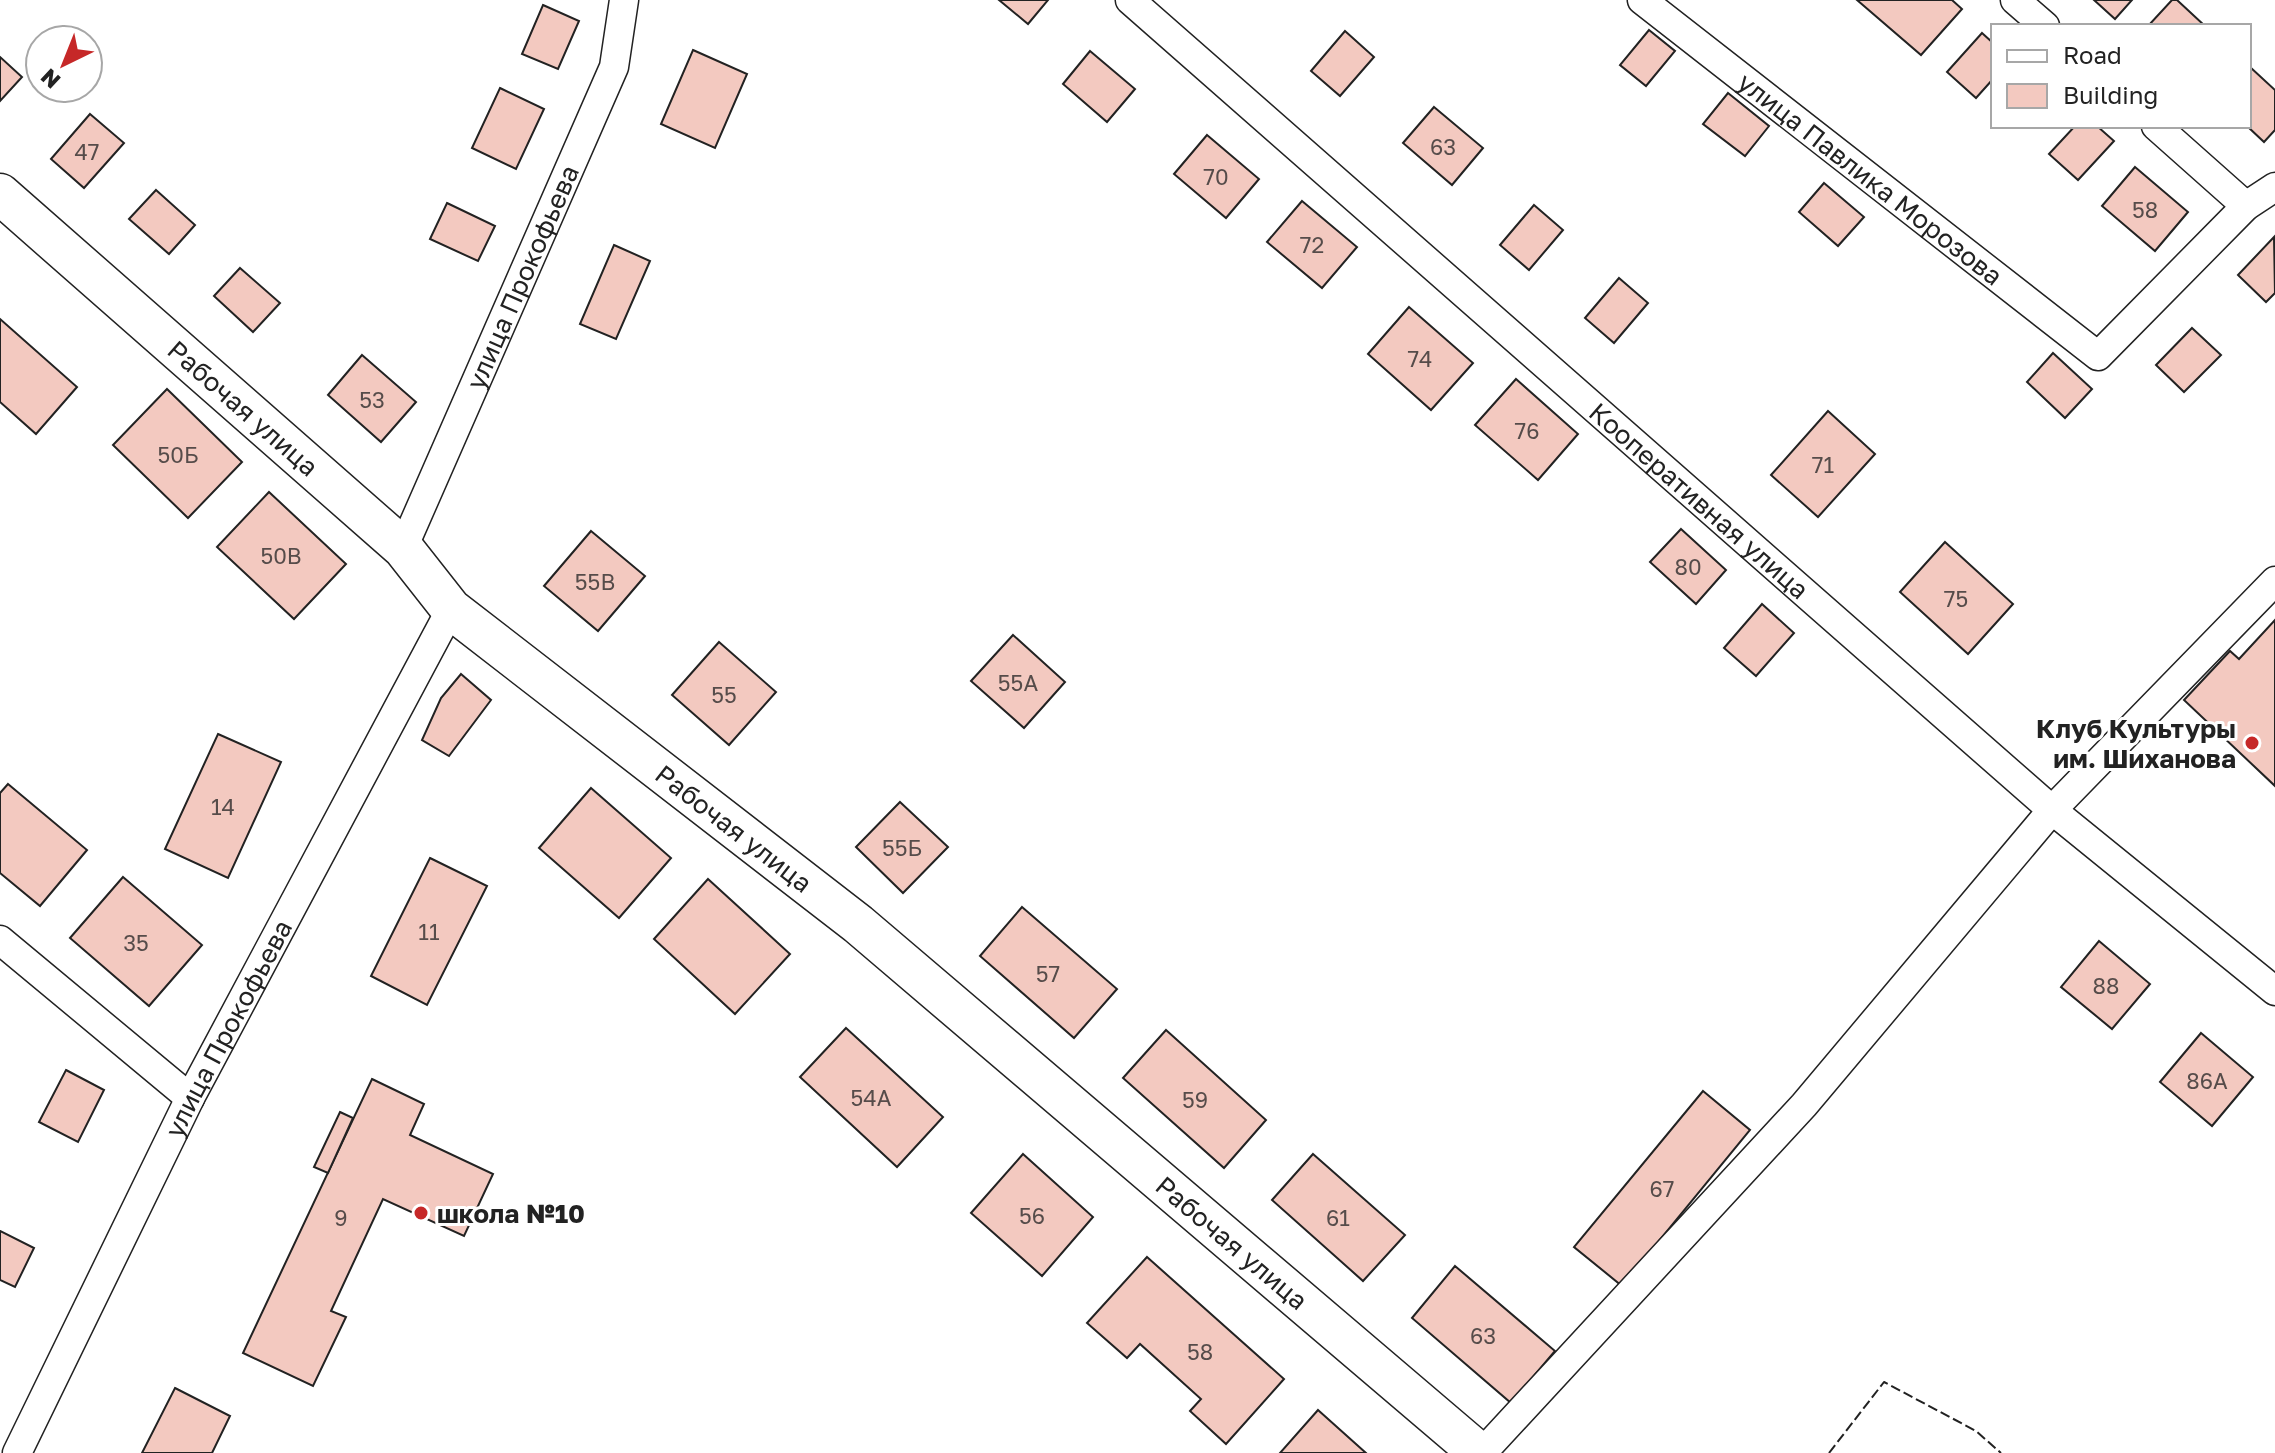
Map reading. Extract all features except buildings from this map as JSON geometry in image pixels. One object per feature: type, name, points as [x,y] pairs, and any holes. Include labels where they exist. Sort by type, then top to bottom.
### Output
[{"type":"street","name":"улица Прокофьева","points":[[403,548],[614,67],[624,0]]},
{"type":"street","name":"Кооперативная улица","points":[[1130,0],[2052,810],[2275,991]]},
{"type":"street","name":"улица Павлика Морозова","points":[[1642,0],[2098,356],[2246,206]]},
{"type":"street","points":[[2015,0],[2043,24]]},
{"type":"street","points":[[2158,128],[2246,206],[2275,187]]},
{"type":"street","name":"Рабочая улица","points":[[0,194],[403,548],[451,609],[858,924],[1481,1453]]},
{"type":"street","points":[[1481,1453],[1804,1105],[2052,810],[2275,581]]},
{"type":"street","name":"улица Прокофьева","points":[[17,1453],[190,1098],[451,609]]},
{"type":"street","points":[[0,940],[190,1098]]},
{"type":"fence","points":[[1829,1453],[1884,1382],[1976,1431],[2001,1453]]},
{"type":"place","name":"Клуб Культуры им. Шиханова","points":[[2252,743]]},
{"type":"place","name":"школа №10","points":[[421,1213]]}]
